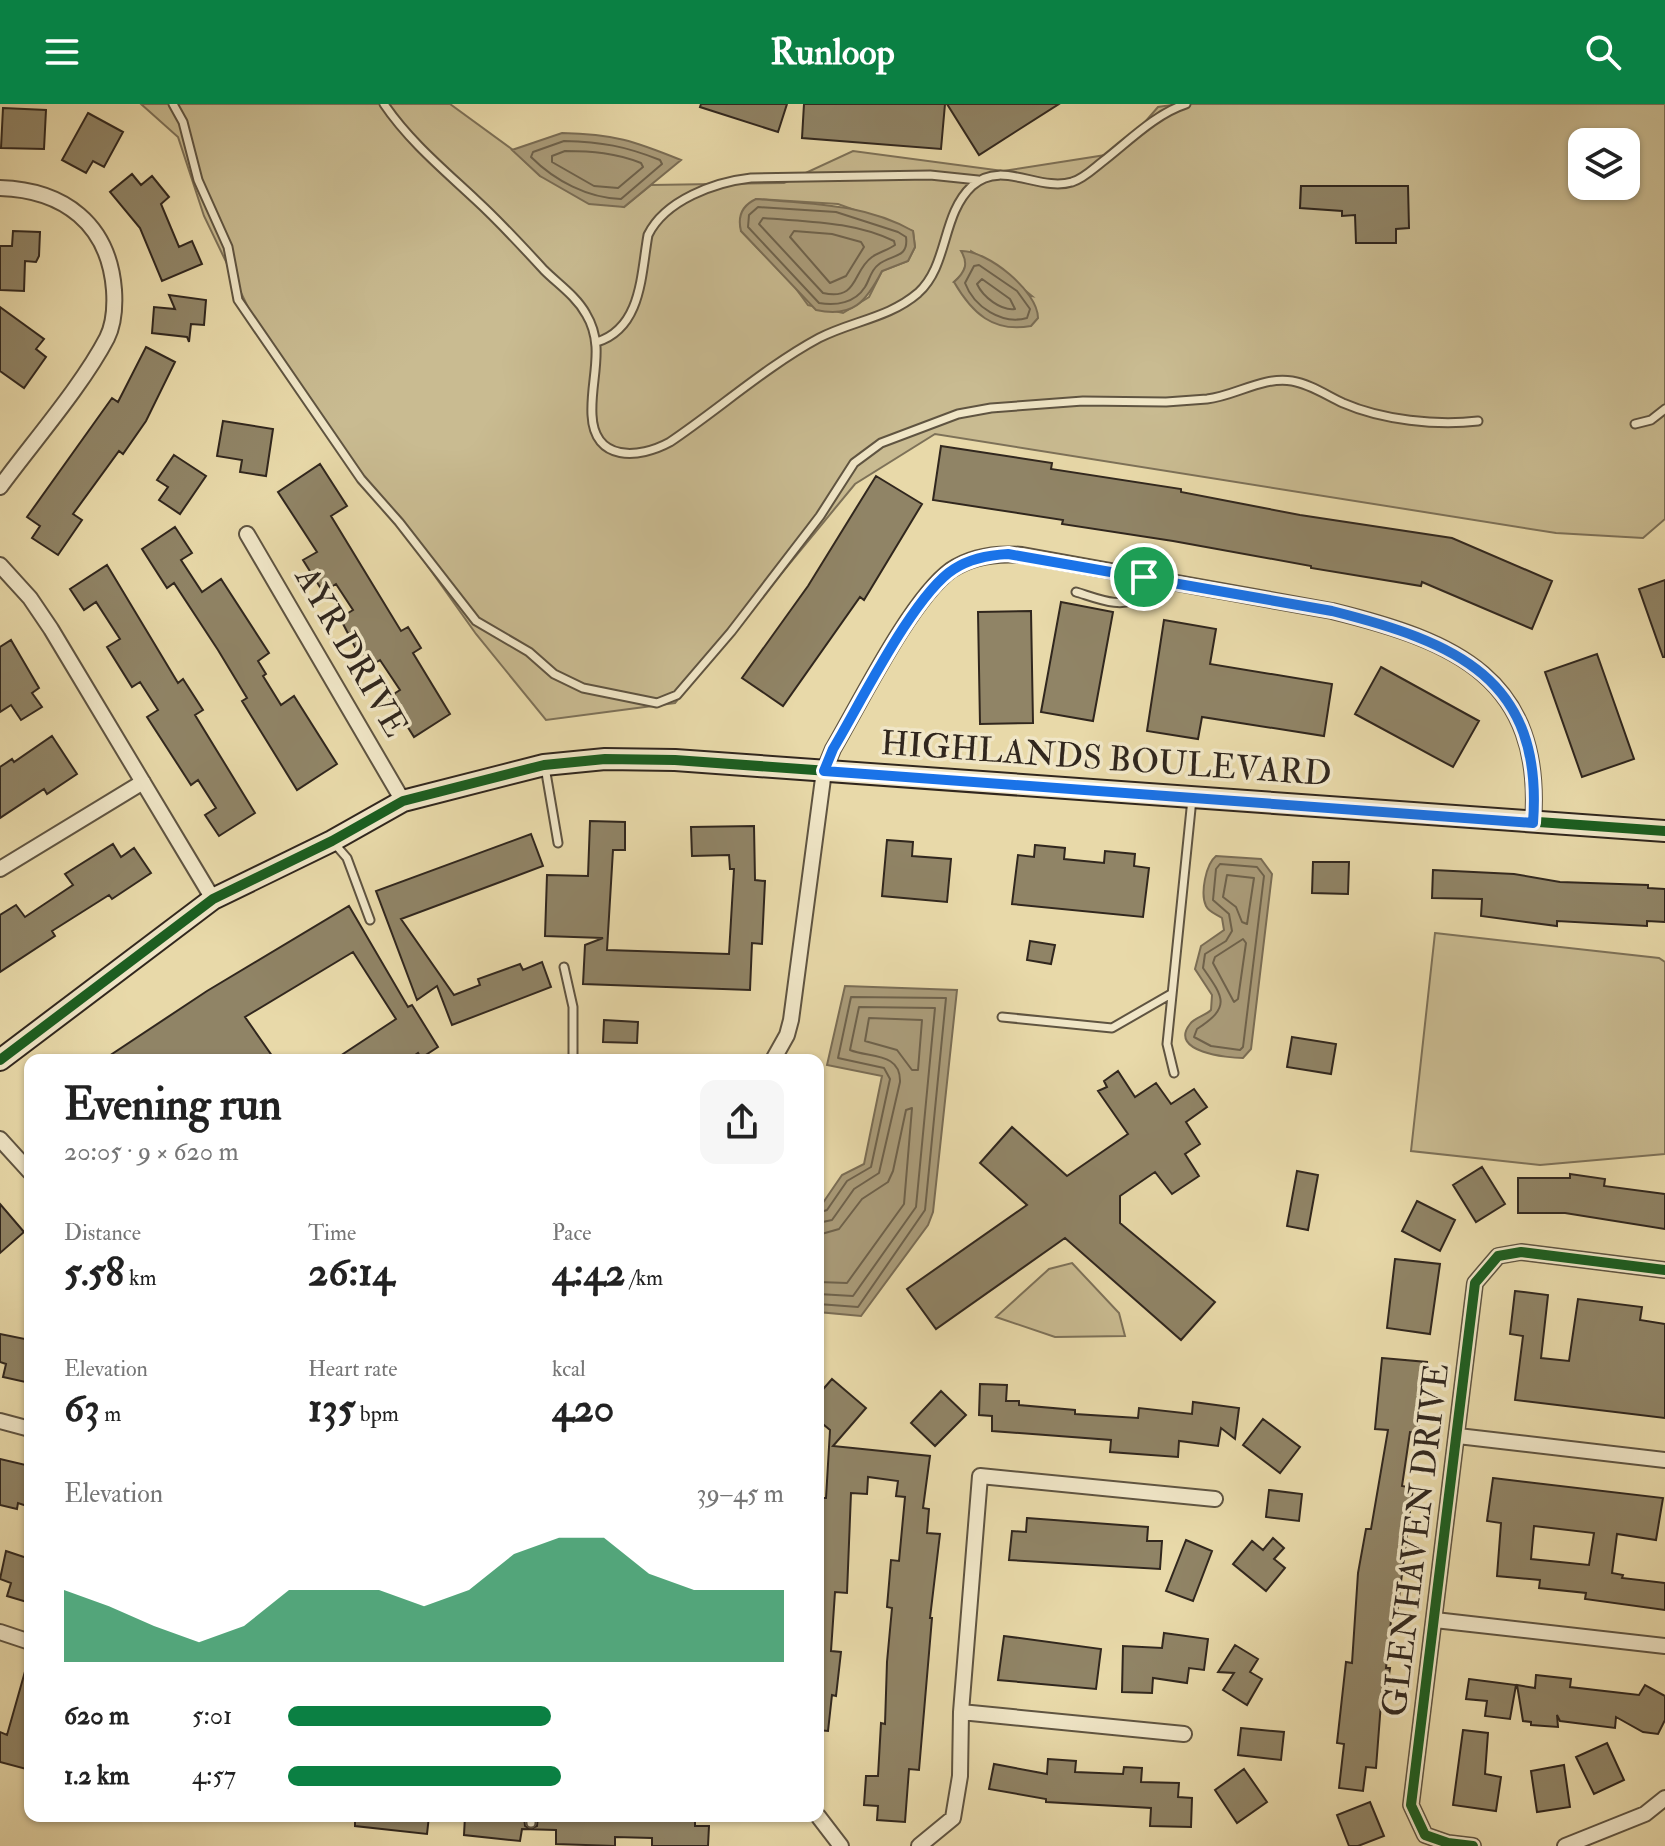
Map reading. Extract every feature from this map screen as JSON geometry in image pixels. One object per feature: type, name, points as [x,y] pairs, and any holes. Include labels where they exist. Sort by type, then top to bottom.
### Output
[{"type":"street","points":[[0,188],[43,194],[75,210],[99,235],[113,270],[115,303],[109,335],[0,487]]},
{"type":"street","name":"AYR DRIVE","points":[[247,534],[403,801]]},
{"type":"street","points":[[776,1054],[791,1020],[824,771],[833,749],[935,584],[952,570],[978,558],[1008,554],[1376,622],[1453,654],[1475,666],[1508,698],[1529,744],[1536,790],[1533,823]]},
{"type":"street","points":[[0,565],[30,598],[51,629],[213,899]]},
{"type":"street","name":"HIGHLANDS BOULEVARD","points":[[0,1060],[213,899],[332,841],[403,801],[544,765],[639,758],[1665,831]]},
{"type":"street","points":[[0,869],[143,782]]},
{"type":"street","points":[[0,1139],[24,1165]]},
{"type":"street","name":"GLENHAVEN DRIVE","points":[[1473,1846],[1448,1843],[1425,1835],[1411,1805],[1475,1283],[1498,1256],[1521,1252],[1665,1270]]},
{"type":"street","points":[[0,1421],[24,1427]]},
{"type":"street","points":[[1458,1436],[1665,1460]]},
{"type":"street","points":[[919,1846],[953,1818],[960,1776],[961,1712],[980,1476],[1215,1499]]},
{"type":"street","points":[[1435,1620],[1665,1646]]},
{"type":"street","points":[[0,1632],[24,1640]]},
{"type":"street","points":[[961,1712],[1184,1734]]},
{"type":"street","points":[[1565,1846],[1645,1814],[1665,1798]]},
{"type":"street","points":[[823,1822],[841,1846]]},
{"type":"lane","points":[[173,104],[183,122],[198,180],[228,247],[238,300],[361,479],[399,522],[476,621],[529,652],[554,674],[583,688],[657,703],[677,695],[731,632],[820,516],[854,463],[881,443],[958,414],[1031,403],[1207,399],[1225,397],[1280,380],[1304,384],[1372,412],[1414,419],[1478,421]]},
{"type":"lane","points":[[384,104],[407,135],[488,210],[580,305],[597,342],[592,412],[598,434],[605,445],[620,453],[652,452],[818,339],[881,316],[919,292],[936,265],[957,204],[980,180]]},
{"type":"lane","points":[[597,342],[614,336],[627,321],[637,296],[652,226],[679,204],[708,189],[751,178],[930,175],[980,180],[997,175],[1052,184],[1071,182],[1089,172],[1156,119],[1186,104]]},
{"type":"lane","points":[[1635,424],[1651,420],[1665,409]]},
{"type":"lane","points":[[1076,592],[1119,603],[1131,601],[1138,595],[1144,577]]},
{"type":"lane","points":[[544,765],[558,843]]},
{"type":"lane","points":[[1174,1073],[1167,1044],[1193,797]]},
{"type":"lane","points":[[332,841],[347,858],[370,920]]},
{"type":"lane","points":[[564,967],[573,1007],[573,1054]]},
{"type":"lane","points":[[1002,1017],[1112,1028],[1171,994]]},
{"type":"shaded area","points":[[141,104],[450,104],[513,150],[540,176],[624,207],[651,185],[784,183],[853,151],[1003,171],[1118,153],[1158,107],[1179,104],[1665,104],[1665,519],[1643,538],[1556,533],[935,434],[855,484],[675,703],[546,720],[476,634],[257,326],[204,216],[178,137]],"holes":[[[756,199],[838,204],[913,231],[915,247],[908,261],[882,271],[869,297],[843,313],[808,305],[741,231]],[[971,251],[997,267],[1032,296],[954,282],[962,275]]]},
{"type":"shaded area","points":[[1435,933],[1659,958],[1665,962],[1665,1154],[1540,1165],[1411,1151]]},
{"type":"shaded area","points":[[1072,1263],[1119,1313],[1125,1336],[1055,1337],[996,1317],[1049,1269]]},
{"type":"water","points":[[562,133],[623,140],[681,160],[624,207],[589,204],[540,176],[512,150]]},
{"type":"water","points":[[756,199],[836,206],[875,215],[913,231],[915,247],[908,261],[882,271],[857,305],[840,312],[816,310],[741,231],[742,211]]},
{"type":"water","points":[[961,251],[984,257],[1020,285],[1036,307],[1038,318],[1031,326],[995,323],[968,303],[954,282],[965,268]]},
{"type":"water","points":[[1216,856],[1261,859],[1272,874],[1251,1049],[1243,1058],[1203,1052],[1187,1041],[1185,1034],[1192,1022],[1211,1010],[1212,995],[1195,969],[1201,946],[1224,930],[1222,918],[1209,910],[1204,900],[1207,872]]},
{"type":"water","points":[[845,986],[957,990],[933,1212],[928,1225],[861,1316],[824,1313],[824,1201],[842,1175],[864,1164],[882,1076],[827,1065]]},
{"type":"building","points":[[701,104],[787,104],[778,132],[700,107]]},
{"type":"building","points":[[804,104],[945,104],[941,149],[802,138]]},
{"type":"building","points":[[947,104],[1059,104],[979,155]]},
{"type":"building","points":[[3,108],[46,110],[44,149],[1,148]]},
{"type":"building","points":[[88,113],[123,132],[104,167],[93,161],[86,173],[62,160]]},
{"type":"building","points":[[132,174],[141,185],[152,176],[169,197],[161,204],[179,247],[192,241],[202,264],[162,281],[140,228],[110,192]]},
{"type":"building","points":[[1301,186],[1408,186],[1409,228],[1396,229],[1396,243],[1356,243],[1355,215],[1342,216],[1342,211],[1300,208]]},
{"type":"building","points":[[13,231],[40,232],[36,262],[25,261],[24,291],[0,290],[0,246],[12,246]]},
{"type":"building","points":[[169,295],[206,300],[204,325],[191,324],[189,342],[187,337],[152,333],[154,307],[175,309]]},
{"type":"building","points":[[0,307],[44,339],[36,349],[46,357],[24,388],[0,371]]},
{"type":"building","points":[[146,347],[175,362],[146,421],[123,454],[119,451],[73,514],[82,520],[58,555],[32,538],[40,526],[27,517],[112,398],[118,402]]},
{"type":"building","points":[[223,421],[273,429],[266,476],[240,472],[242,460],[217,456]]},
{"type":"building","points":[[941,446],[1052,463],[1051,469],[1181,489],[1181,492],[1300,515],[1452,538],[1552,581],[1532,629],[1422,582],[1421,586],[1311,568],[1173,541],[1062,524],[1063,520],[933,500]]},
{"type":"building","points":[[174,455],[206,476],[180,514],[159,500],[168,487],[157,480]]},
{"type":"building","points":[[320,464],[347,506],[331,516],[401,631],[408,627],[421,648],[413,653],[450,714],[414,737],[389,697],[400,690],[380,660],[369,667],[340,618],[353,610],[336,584],[323,592],[303,560],[317,552],[278,492]]},
{"type":"building","points":[[876,476],[922,504],[864,600],[860,597],[783,706],[742,678],[808,586]]},
{"type":"building","points":[[175,527],[192,553],[181,560],[202,592],[221,579],[269,653],[258,661],[266,674],[263,676],[281,705],[294,696],[337,764],[297,790],[242,701],[247,698],[218,650],[174,583],[167,588],[142,549]]},
{"type":"building","points":[[107,565],[178,683],[183,679],[203,710],[195,715],[255,813],[219,836],[205,815],[216,808],[198,780],[191,785],[147,717],[158,710],[140,682],[132,687],[107,647],[120,639],[96,602],[84,610],[70,589]]},
{"type":"building","points":[[1665,580],[1665,657],[1663,657],[1639,589]]},
{"type":"building","points":[[1061,602],[1113,612],[1093,721],[1041,712]]},
{"type":"building","points":[[1031,611],[1033,723],[980,724],[978,612]]},
{"type":"building","points":[[1164,620],[1216,629],[1210,664],[1332,684],[1324,736],[1202,717],[1198,739],[1147,731]]},
{"type":"building","points":[[11,640],[39,688],[32,693],[42,707],[21,720],[11,705],[0,712],[0,647]]},
{"type":"building","points":[[1597,654],[1634,759],[1582,777],[1545,672]]},
{"type":"building","points":[[1381,667],[1479,721],[1453,767],[1355,714]]},
{"type":"building","points":[[52,736],[77,774],[47,794],[44,789],[0,818],[0,767],[12,759],[14,762]]},
{"type":"building","points":[[590,821],[625,822],[625,850],[613,850],[607,950],[729,954],[734,869],[730,869],[729,855],[692,856],[691,827],[754,826],[755,880],[765,881],[762,944],[752,943],[750,990],[583,984],[585,945],[603,938],[545,936],[547,875],[588,876]]},
{"type":"building","points":[[531,834],[543,866],[401,919],[454,995],[480,985],[478,979],[520,964],[523,970],[542,962],[551,987],[452,1025],[437,986],[417,1000],[376,891]]},
{"type":"building","points":[[887,840],[913,842],[912,856],[951,859],[947,902],[882,896]]},
{"type":"building","points":[[113,844],[121,857],[134,848],[151,873],[112,899],[109,895],[52,931],[55,936],[0,972],[0,915],[16,905],[25,917],[73,885],[65,874]]},
{"type":"building","points":[[1035,845],[1065,848],[1064,859],[1104,863],[1105,851],[1135,854],[1134,866],[1149,868],[1143,917],[1012,904],[1018,855],[1034,857]]},
{"type":"building","points":[[1313,862],[1349,862],[1348,894],[1312,893]]},
{"type":"building","points":[[1433,870],[1514,874],[1560,882],[1648,885],[1648,888],[1665,889],[1665,922],[1647,921],[1647,926],[1557,921],[1557,926],[1481,916],[1482,899],[1432,898]]},
{"type":"building","points":[[349,906],[408,1007],[412,1005],[438,1047],[427,1054],[343,1054],[396,1019],[353,952],[245,1017],[271,1054],[112,1054],[207,991]]},
{"type":"building","points":[[1030,941],[1055,945],[1051,964],[1027,960]]},
{"type":"building","points":[[604,1020],[638,1022],[637,1043],[603,1042]]},
{"type":"building","points":[[1292,1037],[1336,1044],[1331,1074],[1287,1067]]},
{"type":"building","points":[[1118,1071],[1135,1097],[1156,1083],[1171,1104],[1194,1089],[1207,1107],[1186,1122],[1200,1144],[1185,1154],[1199,1176],[1172,1194],[1155,1172],[1120,1196],[1120,1223],[1215,1302],[1181,1340],[1065,1238],[936,1329],[907,1289],[1027,1205],[980,1163],[1012,1127],[1067,1176],[1128,1134],[1098,1091],[1107,1087],[1104,1081]]},
{"type":"building","points":[[1482,1167],[1505,1204],[1476,1222],[1453,1185]]},
{"type":"building","points":[[1297,1171],[1318,1175],[1308,1230],[1287,1226]]},
{"type":"building","points":[[1570,1174],[1605,1179],[1604,1186],[1665,1194],[1665,1229],[1565,1213],[1518,1213],[1518,1178],[1570,1178]]},
{"type":"building","points":[[1417,1201],[1455,1220],[1440,1251],[1402,1231]]},
{"type":"building","points":[[0,1204],[24,1232],[0,1253]]},
{"type":"building","points":[[1395,1259],[1440,1264],[1430,1334],[1387,1328]]},
{"type":"building","points":[[1515,1291],[1548,1295],[1541,1358],[1569,1361],[1578,1299],[1642,1307],[1640,1320],[1665,1324],[1665,1418],[1515,1400],[1523,1336],[1510,1334]]},
{"type":"building","points":[[0,1334],[24,1339],[24,1382],[3,1377],[6,1364],[0,1362]]},
{"type":"building","points":[[1382,1358],[1427,1362],[1418,1433],[1410,1432],[1402,1486],[1413,1488],[1397,1613],[1392,1612],[1386,1668],[1390,1668],[1385,1703],[1381,1703],[1376,1768],[1366,1767],[1363,1791],[1339,1788],[1344,1744],[1337,1743],[1346,1662],[1352,1663],[1358,1573],[1366,1529],[1371,1529],[1388,1430],[1375,1429]]},
{"type":"building","points":[[832,1379],[866,1408],[833,1446],[930,1456],[923,1508],[929,1509],[927,1533],[940,1534],[930,1618],[919,1770],[909,1769],[905,1822],[877,1820],[878,1806],[864,1805],[866,1776],[878,1776],[881,1723],[885,1724],[892,1608],[887,1607],[891,1560],[899,1561],[905,1497],[896,1496],[898,1481],[868,1477],[867,1494],[851,1493],[847,1593],[835,1592],[831,1651],[841,1652],[836,1696],[832,1695],[828,1731],[824,1731],[824,1498],[830,1430],[824,1425],[824,1388]]},
{"type":"building","points":[[980,1384],[1007,1385],[1006,1401],[1075,1410],[1075,1414],[1138,1418],[1139,1408],[1192,1414],[1193,1402],[1239,1408],[1235,1439],[1221,1428],[1218,1446],[1179,1441],[1178,1457],[1110,1452],[1111,1440],[992,1431],[992,1416],[979,1415]]},
{"type":"building","points":[[941,1391],[966,1415],[935,1446],[911,1423]]},
{"type":"building","points":[[1263,1419],[1300,1447],[1280,1473],[1243,1445]]},
{"type":"building","points":[[0,1459],[24,1465],[24,1505],[18,1503],[17,1509],[0,1505]]},
{"type":"building","points":[[1493,1478],[1663,1498],[1656,1540],[1617,1534],[1612,1573],[1623,1575],[1622,1578],[1665,1583],[1665,1610],[1585,1599],[1586,1593],[1539,1588],[1540,1580],[1497,1576],[1501,1523],[1487,1521]],"holes":[[[1534,1526],[1594,1533],[1589,1565],[1531,1559]]]},
{"type":"building","points":[[1269,1490],[1302,1494],[1299,1521],[1266,1517]]},
{"type":"building","points":[[1027,1518],[1148,1527],[1147,1541],[1162,1541],[1160,1569],[1009,1560],[1012,1531],[1026,1532]]},
{"type":"building","points":[[1273,1538],[1284,1548],[1274,1559],[1285,1568],[1266,1591],[1233,1564],[1252,1541],[1263,1550]]},
{"type":"building","points":[[1186,1540],[1212,1551],[1193,1601],[1166,1591]]},
{"type":"building","points":[[6,1551],[24,1557],[24,1601],[7,1596],[11,1583],[0,1579]]},
{"type":"building","points":[[1164,1633],[1208,1639],[1204,1670],[1189,1668],[1187,1683],[1153,1678],[1152,1693],[1122,1692],[1123,1646],[1162,1648]]},
{"type":"building","points":[[1004,1636],[1101,1649],[1096,1689],[998,1680]]},
{"type":"building","points":[[1235,1645],[1258,1659],[1250,1672],[1262,1679],[1247,1705],[1223,1690],[1234,1673],[1218,1672]]},
{"type":"building","points":[[24,1675],[24,1768],[0,1762],[0,1732],[7,1735]]},
{"type":"building","points":[[1536,1675],[1571,1679],[1570,1687],[1639,1695],[1645,1685],[1665,1696],[1665,1720],[1658,1734],[1643,1732],[1616,1717],[1615,1728],[1560,1721],[1557,1715],[1558,1727],[1531,1725],[1531,1722],[1523,1721],[1517,1685],[1535,1688]]},
{"type":"building","points":[[1469,1679],[1516,1685],[1510,1719],[1485,1716],[1487,1701],[1466,1699]]},
{"type":"building","points":[[1241,1728],[1284,1732],[1281,1760],[1238,1755]]},
{"type":"building","points":[[1463,1730],[1488,1733],[1485,1774],[1501,1777],[1496,1811],[1453,1805]]},
{"type":"building","points":[[1607,1743],[1624,1780],[1594,1794],[1576,1757]]},
{"type":"building","points":[[1048,1759],[1076,1761],[1075,1772],[1123,1774],[1124,1767],[1142,1768],[1141,1782],[1179,1783],[1178,1797],[1192,1798],[1191,1827],[1150,1826],[1151,1808],[1046,1802],[1046,1799],[989,1789],[994,1764],[1047,1774]]},
{"type":"building","points":[[1564,1765],[1570,1807],[1537,1812],[1531,1771]]},
{"type":"building","points":[[1244,1769],[1267,1802],[1237,1823],[1215,1790]]},
{"type":"building","points":[[1370,1802],[1384,1836],[1358,1846],[1349,1846],[1337,1815]]},
{"type":"building","points":[[355,1822],[428,1822],[427,1834],[355,1826]]},
{"type":"building","points":[[465,1822],[525,1822],[530,1829],[537,1826],[537,1822],[695,1822],[695,1826],[709,1826],[708,1846],[652,1846],[652,1838],[615,1837],[615,1846],[556,1844],[556,1830],[522,1829],[520,1841],[464,1835]]},
{"type":"cycle path","points":[[0,1060],[213,899],[332,841],[403,801],[544,765],[605,759],[675,760],[1665,831]]},
{"type":"cycle path","points":[[1473,1846],[1448,1843],[1425,1835],[1411,1805],[1475,1283],[1498,1256],[1521,1252],[1665,1270]]},
{"type":"route","points":[[1008,554],[1144,577],[1332,611],[1376,622],[1475,666],[1508,698],[1529,744],[1536,790],[1533,823],[824,771],[833,749],[910,620],[935,584],[952,570],[978,558],[1008,554]]}]
